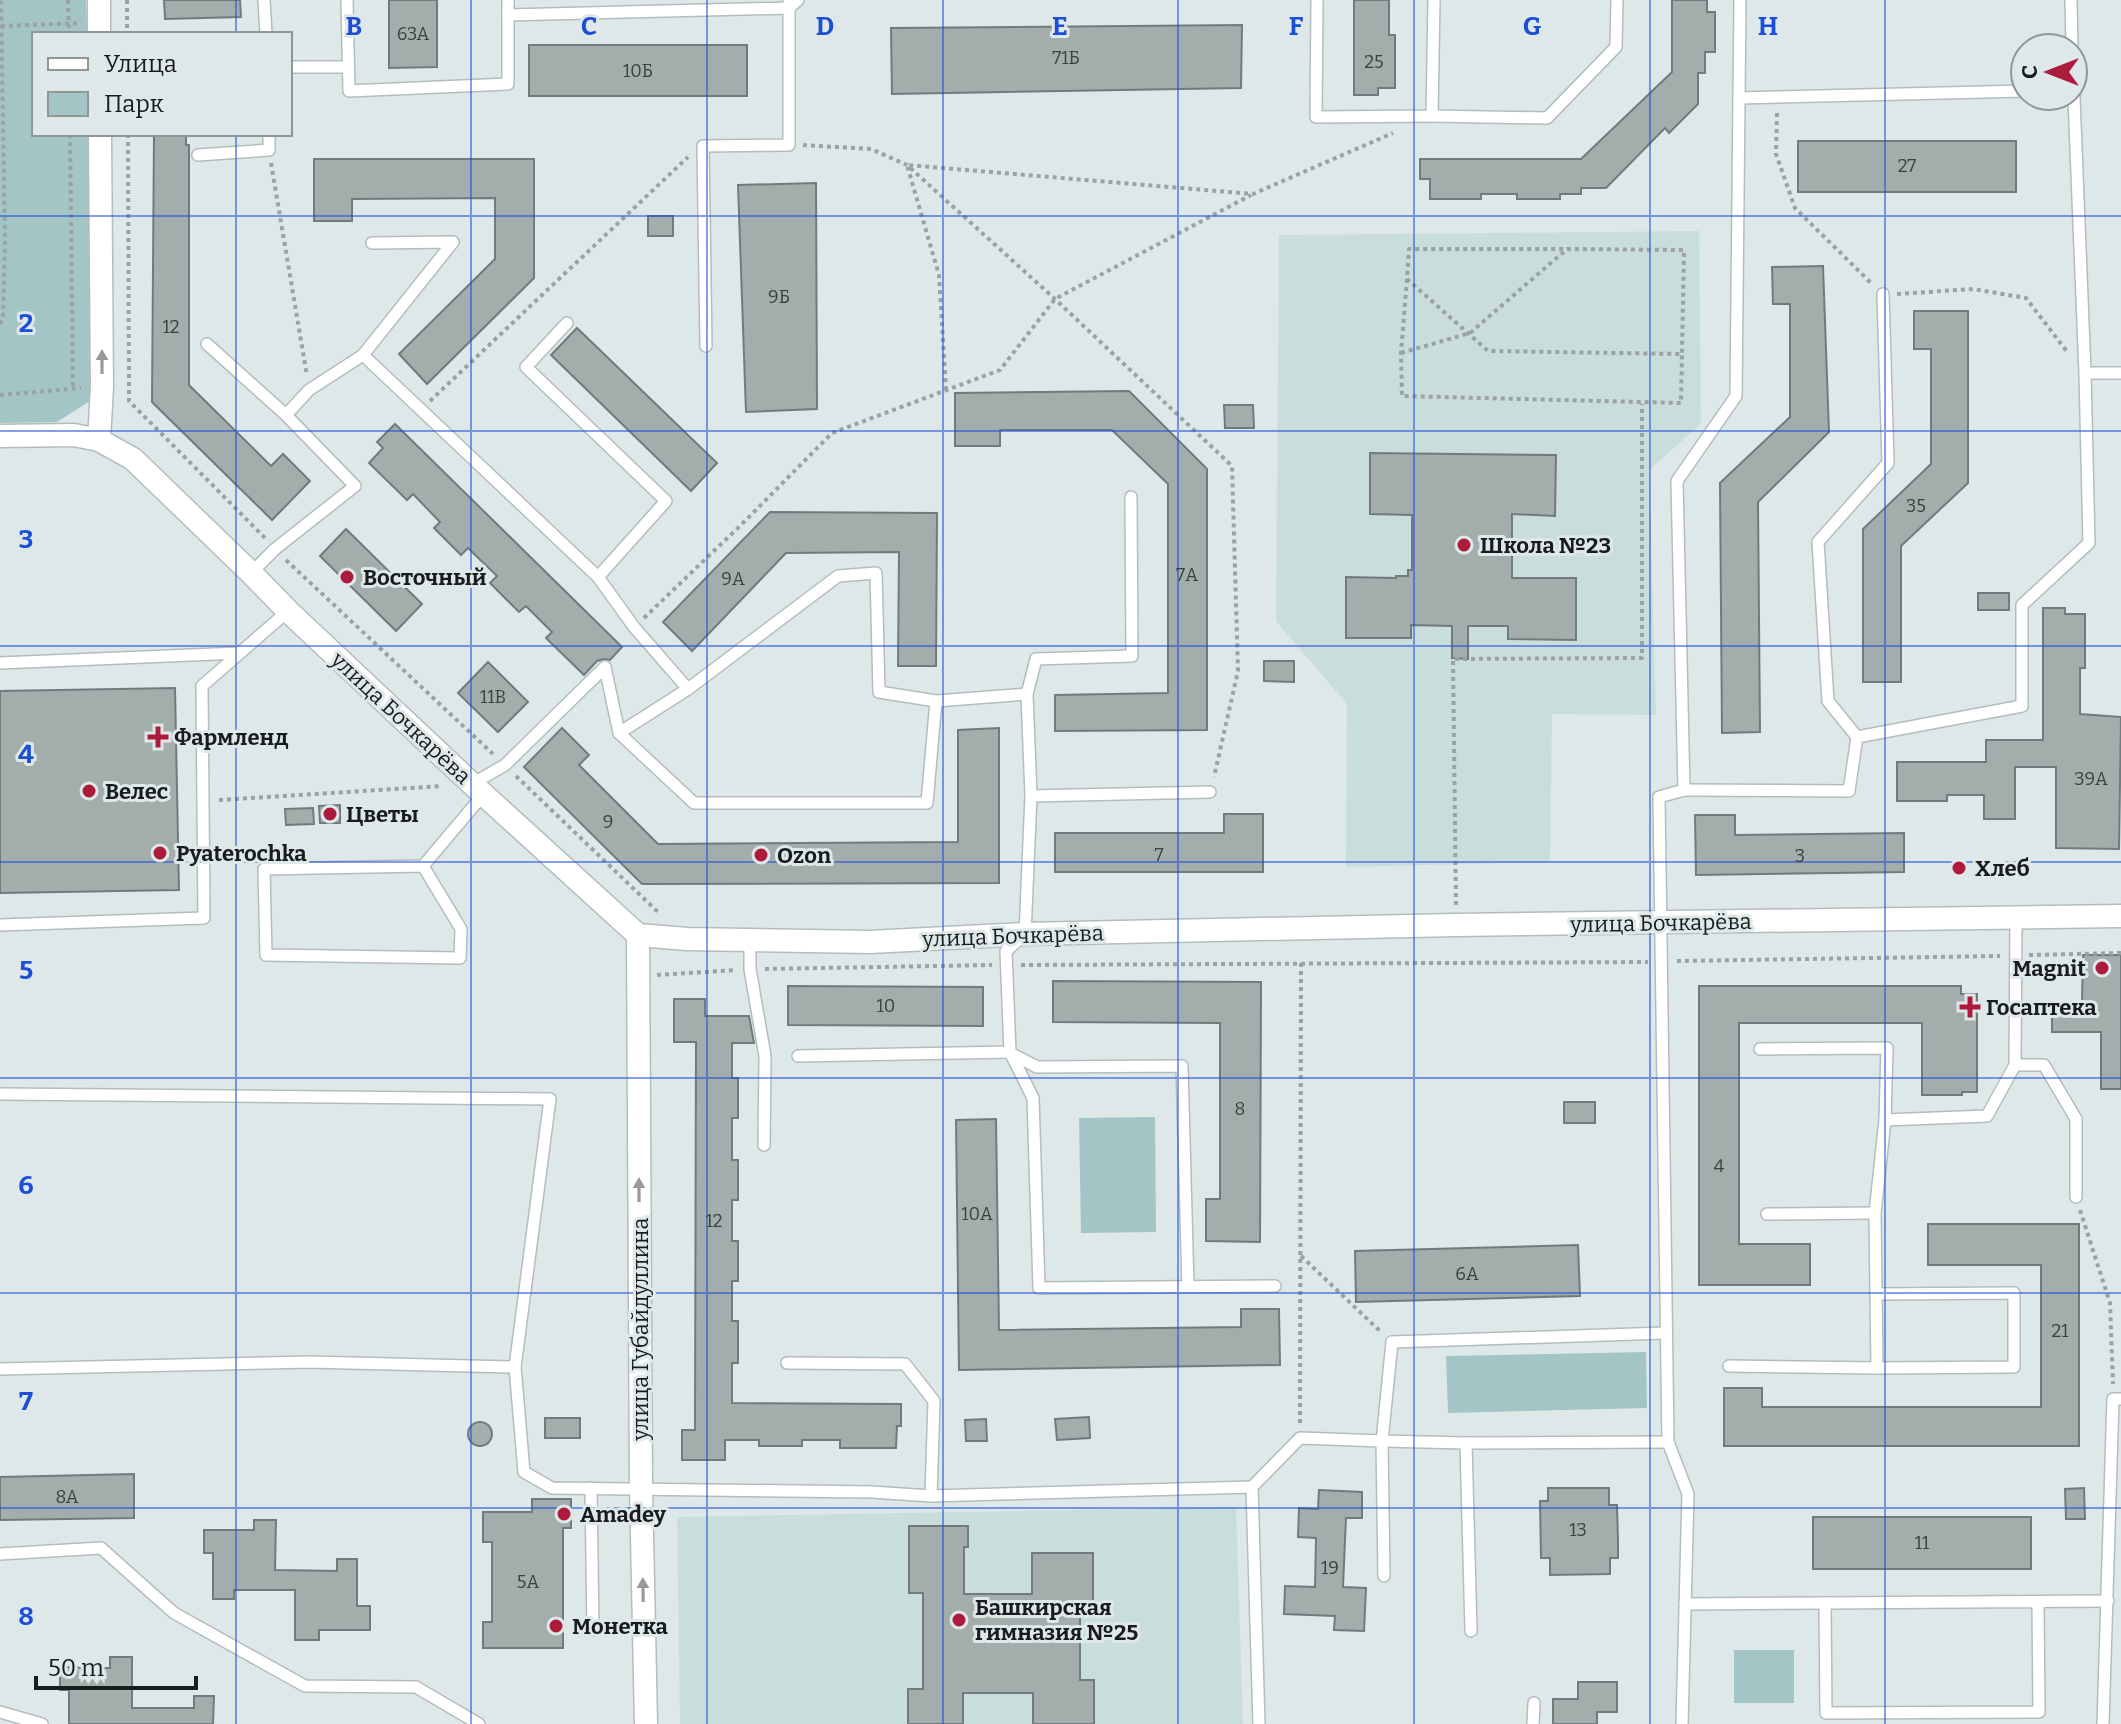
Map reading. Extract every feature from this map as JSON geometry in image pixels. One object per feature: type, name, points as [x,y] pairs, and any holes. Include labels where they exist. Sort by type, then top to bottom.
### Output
[{"type":"street","points":[[0,436],[74,435],[99,440],[102,387],[100,136]]},
{"type":"street","name":"улица Бочкарёва","points":[[99,440],[133,459],[288,611],[638,935],[687,939],[870,942],[1025,934],[1456,925],[2121,916]]},
{"type":"street","name":"улица Губайдуллина","points":[[638,935],[641,1488],[646,1724]]},
{"type":"lane","points":[[264,0],[266,32]]},
{"type":"lane","points":[[347,0],[349,91],[508,84],[508,0]]},
{"type":"lane","points":[[1317,0],[1316,117],[1547,118],[1616,47],[1617,0]]},
{"type":"lane","points":[[1432,116],[1434,0]]},
{"type":"lane","points":[[1684,790],[1677,481],[1736,396],[1740,0]]},
{"type":"lane","points":[[2071,0],[2072,32]]},
{"type":"lane","points":[[508,15],[792,3],[789,145],[703,146],[706,346]]},
{"type":"lane","points":[[292,67],[348,67]]},
{"type":"lane","points":[[1739,98],[2009,91]]},
{"type":"lane","points":[[1857,737],[2022,706],[2022,605],[2089,543],[2074,112]]},
{"type":"lane","points":[[198,155],[269,150],[269,136]]},
{"type":"lane","points":[[286,415],[309,390],[363,355],[453,242],[372,243]]},
{"type":"lane","points":[[1682,1724],[1688,1494],[1668,1442],[1659,797],[1684,790],[1849,791],[1857,737],[1828,701],[1818,542],[1888,463],[1883,294]]},
{"type":"lane","points":[[567,323],[526,367],[666,501],[598,577]]},
{"type":"lane","points":[[207,344],[286,415],[355,486],[275,549],[251,573]]},
{"type":"lane","points":[[363,355],[598,577],[634,627],[688,689]]},
{"type":"lane","points":[[2085,373],[2121,373]]},
{"type":"lane","points":[[1131,497],[1132,656],[1036,659],[1027,694],[1031,796],[1025,934],[1006,951],[1006,965],[1010,1052],[1033,1098],[1039,1288],[1275,1286]]},
{"type":"lane","points":[[619,733],[688,689],[838,576],[876,573],[879,692],[936,701],[1027,694]]},
{"type":"lane","points":[[0,925],[204,918],[202,686],[288,611]]},
{"type":"lane","points":[[0,663],[240,653]]},
{"type":"lane","points":[[423,866],[478,790],[605,667],[619,733],[694,803],[927,803],[936,701]]},
{"type":"lane","points":[[1031,796],[1210,792]]},
{"type":"lane","points":[[423,866],[461,929],[460,958],[266,955],[264,869],[423,866]]},
{"type":"lane","points":[[1885,1120],[1987,1116],[2015,1065],[2016,917]]},
{"type":"lane","points":[[750,939],[750,969],[765,1056],[764,1145]]},
{"type":"lane","points":[[1760,1049],[1887,1048],[1885,1120],[1875,1213],[1877,1368]]},
{"type":"lane","points":[[798,1056],[1010,1052],[1037,1067],[1182,1066],[1188,1287]]},
{"type":"lane","points":[[2015,1065],[2044,1065],[2076,1119],[2076,1197]]},
{"type":"lane","points":[[0,1094],[550,1099],[515,1367],[524,1472],[552,1488],[872,1492],[931,1496],[1252,1487],[1300,1438],[1466,1443],[1668,1442]]},
{"type":"lane","points":[[1767,1214],[1875,1213]]},
{"type":"lane","points":[[1729,1366],[2014,1367],[2014,1293],[1877,1294]]},
{"type":"lane","points":[[1384,1576],[1382,1441],[1392,1342],[1665,1333]]},
{"type":"lane","points":[[0,1369],[309,1362],[515,1367]]},
{"type":"lane","points":[[787,1363],[905,1364],[934,1401],[931,1496]]},
{"type":"lane","points":[[2103,1724],[2117,1399]]},
{"type":"lane","points":[[1466,1443],[1471,1631]]},
{"type":"lane","points":[[1252,1487],[1259,1724]]},
{"type":"lane","points":[[591,1488],[593,1630]]},
{"type":"lane","points":[[0,1554],[101,1548],[174,1613],[305,1686],[416,1687],[479,1724]]},
{"type":"lane","points":[[1685,1604],[2108,1601]]},
{"type":"lane","points":[[1825,1603],[1826,1713],[1872,1713],[2039,1712],[2038,1602]]},
{"type":"lane","points":[[1533,1724],[1534,1703]]},
{"type":"lane","points":[[0,1712],[42,1724]]},
{"type":"path","points":[[0,324],[3,318],[5,242],[1,0]]},
{"type":"path","points":[[68,0],[69,32]]},
{"type":"path","points":[[127,0],[127,32]]},
{"type":"path","points":[[1,26],[69,23],[99,18]]},
{"type":"path","points":[[1777,97],[1776,154],[1795,208],[1883,294],[1973,289],[2026,298],[2085,373]]},
{"type":"path","points":[[634,627],[832,433],[1000,370],[1055,299],[1253,194],[1432,116]]},
{"type":"path","points":[[0,395],[73,389],[70,136]]},
{"type":"path","points":[[128,136],[129,401],[275,549],[646,901]]},
{"type":"path","points":[[789,145],[871,149],[907,165],[1232,466],[1238,671],[1210,792]]},
{"type":"path","points":[[421,409],[670,171],[703,146]]},
{"type":"path","points":[[269,150],[309,390]]},
{"type":"path","points":[[907,165],[1253,194]]},
{"type":"path","points":[[907,165],[939,275],[946,390]]},
{"type":"path","points":[[1409,249],[1684,250],[1681,403],[1402,396],[1401,353],[1407,279],[1409,249]]},
{"type":"path","points":[[1401,353],[1470,333],[1567,249]]},
{"type":"path","points":[[1407,279],[1488,351],[1682,354]]},
{"type":"path","points":[[1456,925],[1453,659],[1642,658],[1642,404]]},
{"type":"path","points":[[202,801],[478,790]]},
{"type":"path","points":[[696,972],[1006,965],[1660,962],[2121,953]]},
{"type":"path","points":[[1300,1438],[1301,962]]},
{"type":"path","points":[[2076,1197],[2110,1303],[2117,1399]]},
{"type":"path","points":[[1301,1256],[1392,1342]]},
{"type":"shaded area","name":"Школа №23","points":[[1699,231],[1701,424],[1649,470],[1656,715],[1552,714],[1550,862],[1346,867],[1347,704],[1276,621],[1279,235]]},
{"type":"shaded area","name":"Башкирская гимназия №25","points":[[1236,1507],[1243,1724],[680,1724],[677,1517]]},
{"type":"green space","points":[[0,0],[86,0],[87,32],[32,32],[32,136],[88,136],[93,399],[57,422],[0,423]]},
{"type":"green space","points":[[1155,1117],[1156,1232],[1081,1233],[1079,1118]]},
{"type":"green space","points":[[1646,1352],[1647,1408],[1448,1413],[1446,1356]]},
{"type":"green space","points":[[1734,1650],[1794,1650],[1794,1703],[1734,1703]]},
{"type":"building","points":[[164,0],[240,0],[241,17],[165,19]]},
{"type":"building","points":[[389,0],[437,0],[437,67],[389,68]]},
{"type":"building","points":[[1354,0],[1389,0],[1389,35],[1395,35],[1395,88],[1378,88],[1378,95],[1354,95]]},
{"type":"building","points":[[1672,0],[1707,0],[1707,12],[1715,12],[1715,52],[1705,52],[1705,73],[1698,73],[1698,104],[1669,133],[1665,128],[1606,188],[1581,188],[1581,194],[1560,194],[1560,199],[1517,199],[1517,194],[1481,194],[1481,199],[1430,199],[1430,179],[1420,179],[1420,159],[1581,159],[1672,72]]},
{"type":"building","points":[[1242,25],[1241,88],[892,94],[891,28]]},
{"type":"building","points":[[529,45],[747,45],[747,96],[529,96]]},
{"type":"building","points":[[154,136],[186,136],[186,145],[189,145],[189,385],[271,466],[283,454],[310,481],[272,520],[152,402]]},
{"type":"building","points":[[1798,141],[2016,141],[2016,192],[1798,192]]},
{"type":"building","points":[[314,159],[534,159],[534,278],[427,384],[399,354],[495,259],[495,198],[352,199],[352,221],[314,221]]},
{"type":"building","points":[[816,183],[817,409],[746,412],[738,185]]},
{"type":"building","points":[[648,216],[673,216],[673,236],[648,236]]},
{"type":"building","points":[[1823,266],[1829,432],[1758,502],[1760,732],[1722,733],[1720,483],[1790,417],[1790,304],[1773,304],[1772,267]]},
{"type":"building","points":[[1914,311],[1968,311],[1968,483],[1901,546],[1901,682],[1863,682],[1863,529],[1931,464],[1931,349],[1914,349]]},
{"type":"building","points":[[577,328],[717,463],[691,491],[551,355]]},
{"type":"building","points":[[1129,391],[1207,469],[1207,730],[1055,731],[1055,695],[1168,693],[1168,484],[1112,430],[1000,430],[1000,446],[955,446],[955,393]]},
{"type":"building","points":[[1224,405],[1253,405],[1254,428],[1225,428]]},
{"type":"building","points":[[395,424],[622,647],[610,660],[597,661],[584,675],[546,638],[552,632],[526,606],[519,612],[490,583],[497,576],[468,548],[461,555],[434,528],[440,522],[413,494],[407,500],[369,463],[383,448],[377,442]]},
{"type":"building","points":[[1370,453],[1556,455],[1555,516],[1512,514],[1512,578],[1576,578],[1576,640],[1508,639],[1508,626],[1468,626],[1468,659],[1452,658],[1452,626],[1411,625],[1411,638],[1346,638],[1346,577],[1396,578],[1408,576],[1408,570],[1412,570],[1412,515],[1370,514]]},
{"type":"building","points":[[770,512],[937,513],[936,666],[898,666],[899,552],[786,553],[692,651],[663,622]]},
{"type":"building","points":[[346,529],[422,604],[396,631],[320,556]]},
{"type":"building","points":[[1978,593],[2009,593],[2009,610],[1978,610]]},
{"type":"building","points":[[2043,608],[2065,608],[2065,614],[2085,614],[2085,668],[2080,668],[2080,714],[2121,717],[2119,849],[2056,848],[2056,767],[2015,767],[2015,819],[1984,819],[1984,795],[1947,795],[1947,801],[1897,801],[1897,762],[1986,762],[1986,740],[2043,740]]},
{"type":"building","points":[[1264,661],[1294,661],[1294,682],[1264,681]]},
{"type":"building","points":[[488,662],[528,702],[498,732],[458,693]]},
{"type":"building","name":"Велес","points":[[175,688],[179,890],[0,893],[0,691]]},
{"type":"building","points":[[562,728],[589,755],[579,765],[658,844],[958,842],[958,730],[999,728],[999,883],[642,884],[524,767]]},
{"type":"building","name":"Цветы","points":[[340,805],[340,823],[320,823],[319,806]]},
{"type":"building","points":[[313,808],[314,824],[286,825],[285,809]]},
{"type":"building","points":[[1224,814],[1263,814],[1263,872],[1055,872],[1055,833],[1224,833]]},
{"type":"building","points":[[1695,815],[1735,815],[1735,835],[1904,833],[1904,872],[1696,875]]},
{"type":"building","points":[[2083,955],[2121,955],[2121,1089],[2101,1089],[2101,1032],[2052,1032],[2052,1002],[2082,1002]]},
{"type":"building","points":[[1053,981],[1261,982],[1260,1242],[1206,1241],[1206,1199],[1220,1199],[1220,1023],[1053,1022]]},
{"type":"building","points":[[788,986],[983,987],[983,1026],[788,1025]]},
{"type":"building","points":[[1699,986],[1961,986],[1961,994],[1977,994],[1977,1092],[1962,1092],[1962,1095],[1922,1095],[1922,1023],[1739,1023],[1739,1244],[1810,1244],[1810,1285],[1699,1285]]},
{"type":"building","points":[[674,999],[705,999],[705,1016],[749,1016],[754,1043],[732,1043],[732,1078],[738,1078],[738,1118],[732,1118],[732,1160],[738,1160],[738,1200],[732,1200],[732,1241],[738,1241],[738,1281],[732,1281],[732,1321],[738,1321],[738,1363],[732,1363],[732,1403],[901,1404],[901,1426],[897,1426],[896,1448],[840,1448],[840,1440],[802,1440],[802,1446],[759,1446],[759,1440],[725,1440],[725,1460],[682,1460],[682,1430],[695,1430],[696,1042],[674,1042]]},
{"type":"building","points":[[1564,1102],[1595,1102],[1595,1123],[1564,1123]]},
{"type":"building","points":[[996,1119],[999,1330],[1241,1327],[1241,1309],[1279,1309],[1280,1365],[959,1370],[956,1120]]},
{"type":"building","points":[[1928,1224],[2079,1224],[2079,1446],[1724,1446],[1724,1388],[1762,1388],[1762,1407],[2041,1407],[2041,1265],[1928,1265]]},
{"type":"building","points":[[1578,1245],[1580,1296],[1356,1302],[1355,1251]]},
{"type":"building","points":[[1089,1417],[1090,1438],[1057,1440],[1055,1419]]},
{"type":"building","points":[[545,1418],[580,1418],[580,1438],[545,1438]]},
{"type":"building","points":[[986,1419],[987,1441],[966,1441],[965,1420]]},
{"type":"building","points":[[480,1422],[489,1425],[492,1434],[489,1443],[480,1446],[471,1443],[468,1434],[471,1425]]},
{"type":"building","points":[[134,1474],[134,1518],[0,1520],[0,1477]]},
{"type":"building","points":[[1548,1488],[1609,1488],[1609,1505],[1617,1505],[1618,1540],[1618,1558],[1610,1558],[1610,1574],[1550,1575],[1550,1558],[1541,1558],[1540,1501],[1548,1501]]},
{"type":"building","points":[[2084,1488],[2085,1519],[2066,1519],[2065,1489]]},
{"type":"building","points":[[1319,1490],[1362,1492],[1362,1518],[1346,1518],[1343,1587],[1366,1588],[1364,1631],[1334,1630],[1335,1616],[1284,1614],[1285,1586],[1315,1587],[1316,1538],[1298,1537],[1299,1508],[1318,1509]]},
{"type":"building","points":[[532,1499],[571,1499],[571,1528],[563,1528],[563,1648],[483,1648],[483,1622],[492,1622],[492,1542],[483,1542],[483,1512],[532,1512]]},
{"type":"building","points":[[1813,1517],[2031,1517],[2031,1569],[1813,1569]]},
{"type":"building","points":[[254,1520],[276,1520],[275,1570],[337,1571],[337,1559],[357,1559],[357,1606],[370,1606],[370,1630],[319,1630],[319,1640],[295,1640],[295,1590],[234,1590],[234,1599],[213,1599],[213,1553],[204,1553],[204,1530],[254,1530]]},
{"type":"building","points":[[909,1526],[968,1526],[968,1547],[964,1547],[964,1594],[1032,1594],[1032,1553],[1093,1553],[1093,1604],[1080,1604],[1080,1680],[1094,1680],[1094,1724],[1033,1724],[1033,1693],[963,1693],[963,1724],[908,1724],[908,1689],[923,1689],[923,1593],[909,1593]]},
{"type":"building","points":[[110,1657],[132,1657],[132,1708],[194,1708],[194,1696],[214,1696],[213,1724],[69,1724],[69,1690],[60,1690],[60,1667],[110,1668]]},
{"type":"building","points":[[1578,1682],[1617,1682],[1617,1712],[1597,1712],[1597,1724],[1553,1724],[1553,1699],[1578,1699]]},
{"type":"place","name":"Школа №23","points":[[1464,545]]},
{"type":"place","name":"Восточный","points":[[347,577]]},
{"type":"place","name":"Фармленд","points":[[158,737]]},
{"type":"place","name":"Велес","points":[[89,791]]},
{"type":"place","name":"Цветы","points":[[330,814]]},
{"type":"place","name":"Pyaterochka","points":[[160,853]]},
{"type":"place","name":"Ozon","points":[[761,855]]},
{"type":"place","name":"Хлеб","points":[[1959,868]]},
{"type":"place","name":"Magnit","points":[[2102,968]]},
{"type":"place","name":"Госаптека","points":[[1970,1007]]},
{"type":"place","name":"Amadey","points":[[564,1514]]},
{"type":"place","name":"Башкирская гимназия №25","points":[[959,1620]]},
{"type":"place","name":"Монетка","points":[[556,1626]]}]
